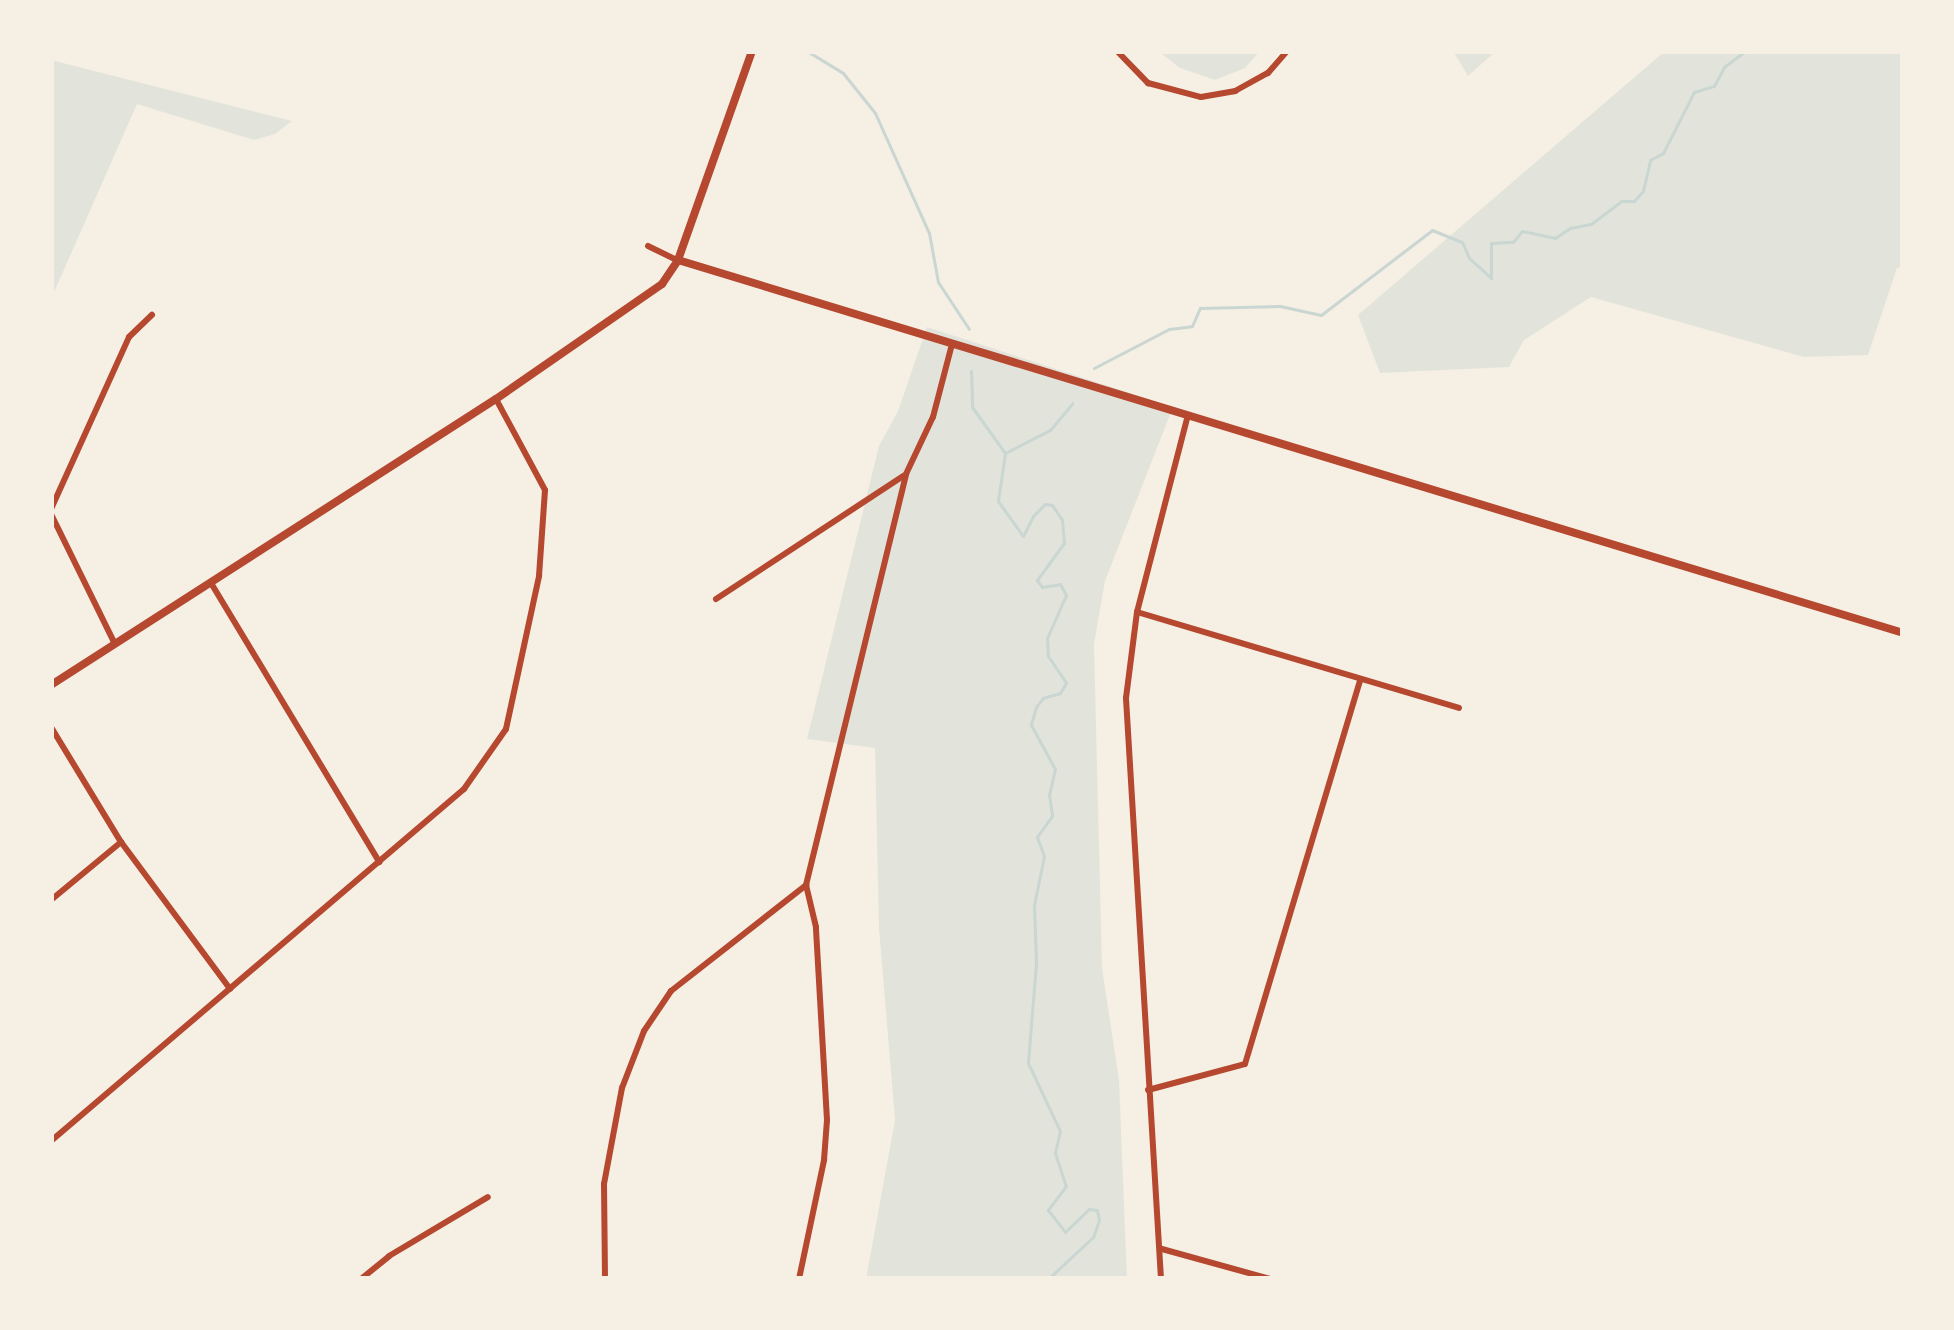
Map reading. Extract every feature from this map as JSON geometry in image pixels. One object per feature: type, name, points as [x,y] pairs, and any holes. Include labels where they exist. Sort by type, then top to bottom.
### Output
[{"type":"street","points":[[51,686],[496,399],[662,284],[678,260],[752,51]]},
{"type":"street","points":[[1117,51],[1148,83],[1201,97],[1235,91],[1268,73],[1287,51]]},
{"type":"street","points":[[648,246],[678,260],[1903,633]]},
{"type":"street","points":[[114,642],[51,512],[129,337],[152,315]]},
{"type":"street","points":[[799,1279],[820,1183],[827,1120],[815,927],[806,885],[906,474],[932,417],[952,344]]},
{"type":"street","points":[[51,1141],[464,789],[506,729],[525,659],[539,576],[544,490],[496,399]]},
{"type":"street","points":[[1161,1279],[1126,698],[1137,612],[1188,415]]},
{"type":"street","points":[[716,598],[906,474]]},
{"type":"street","points":[[209,580],[379,862]]},
{"type":"street","points":[[1137,612],[1460,708]]},
{"type":"street","points":[[1147,1091],[1245,1064],[1360,681]]},
{"type":"street","points":[[51,727],[121,842],[230,989]]},
{"type":"street","points":[[51,900],[121,842]]},
{"type":"street","points":[[605,1279],[604,1184],[622,1088],[644,1031],[671,991],[806,885]]},
{"type":"street","points":[[361,1279],[389,1256],[488,1198]]},
{"type":"street","points":[[1162,1249],[1270,1279]]},
{"type":"shaded area","points":[[1158,51],[1260,51],[1245,68],[1215,80],[1180,68]]},
{"type":"shaded area","points":[[1453,51],[1496,51],[1468,76]]},
{"type":"shaded area","points":[[1665,51],[1903,51],[1903,267],[1897,268],[1868,355],[1804,357],[1591,297],[1524,340],[1509,367],[1380,373],[1358,315]]},
{"type":"shaded area","points":[[51,60],[292,121],[275,134],[254,140],[137,104],[51,299]]},
{"type":"shaded area","points":[[927,327],[1173,407],[1105,581],[1094,644],[1102,968],[1119,1080],[1127,1279],[866,1279],[895,1120],[879,928],[875,748],[807,739],[879,446],[898,411]]},
{"type":"waterway","points":[[807,51],[843,73],[875,113],[929,233],[938,282],[969,329]]},
{"type":"waterway","points":[[1094,368],[1169,329],[1192,326],[1200,308],[1280,306],[1321,315],[1432,230],[1462,242],[1469,258],[1491,278],[1491,243],[1513,242],[1522,231],[1555,238],[1570,228],[1591,224],[1621,201],[1634,201],[1643,191],[1650,160],[1663,153],[1694,92],[1714,86],[1724,67],[1745,51]]},
{"type":"waterway","points":[[971,371],[972,407],[1005,453],[998,501],[1023,536],[1033,516],[1045,504],[1052,505],[1062,520],[1064,543],[1037,580],[1042,587],[1060,584],[1066,595],[1047,638],[1048,656],[1066,683],[1060,693],[1043,698],[1031,725],[1055,769],[1049,794],[1052,816],[1037,837],[1044,856],[1034,905],[1036,963],[1028,1063],[1060,1131],[1055,1153],[1066,1186],[1048,1210],[1065,1232],[1089,1209],[1097,1210],[1099,1220],[1093,1237],[1048,1279]]},
{"type":"waterway","points":[[1007,452],[1050,430],[1073,403]]}]
